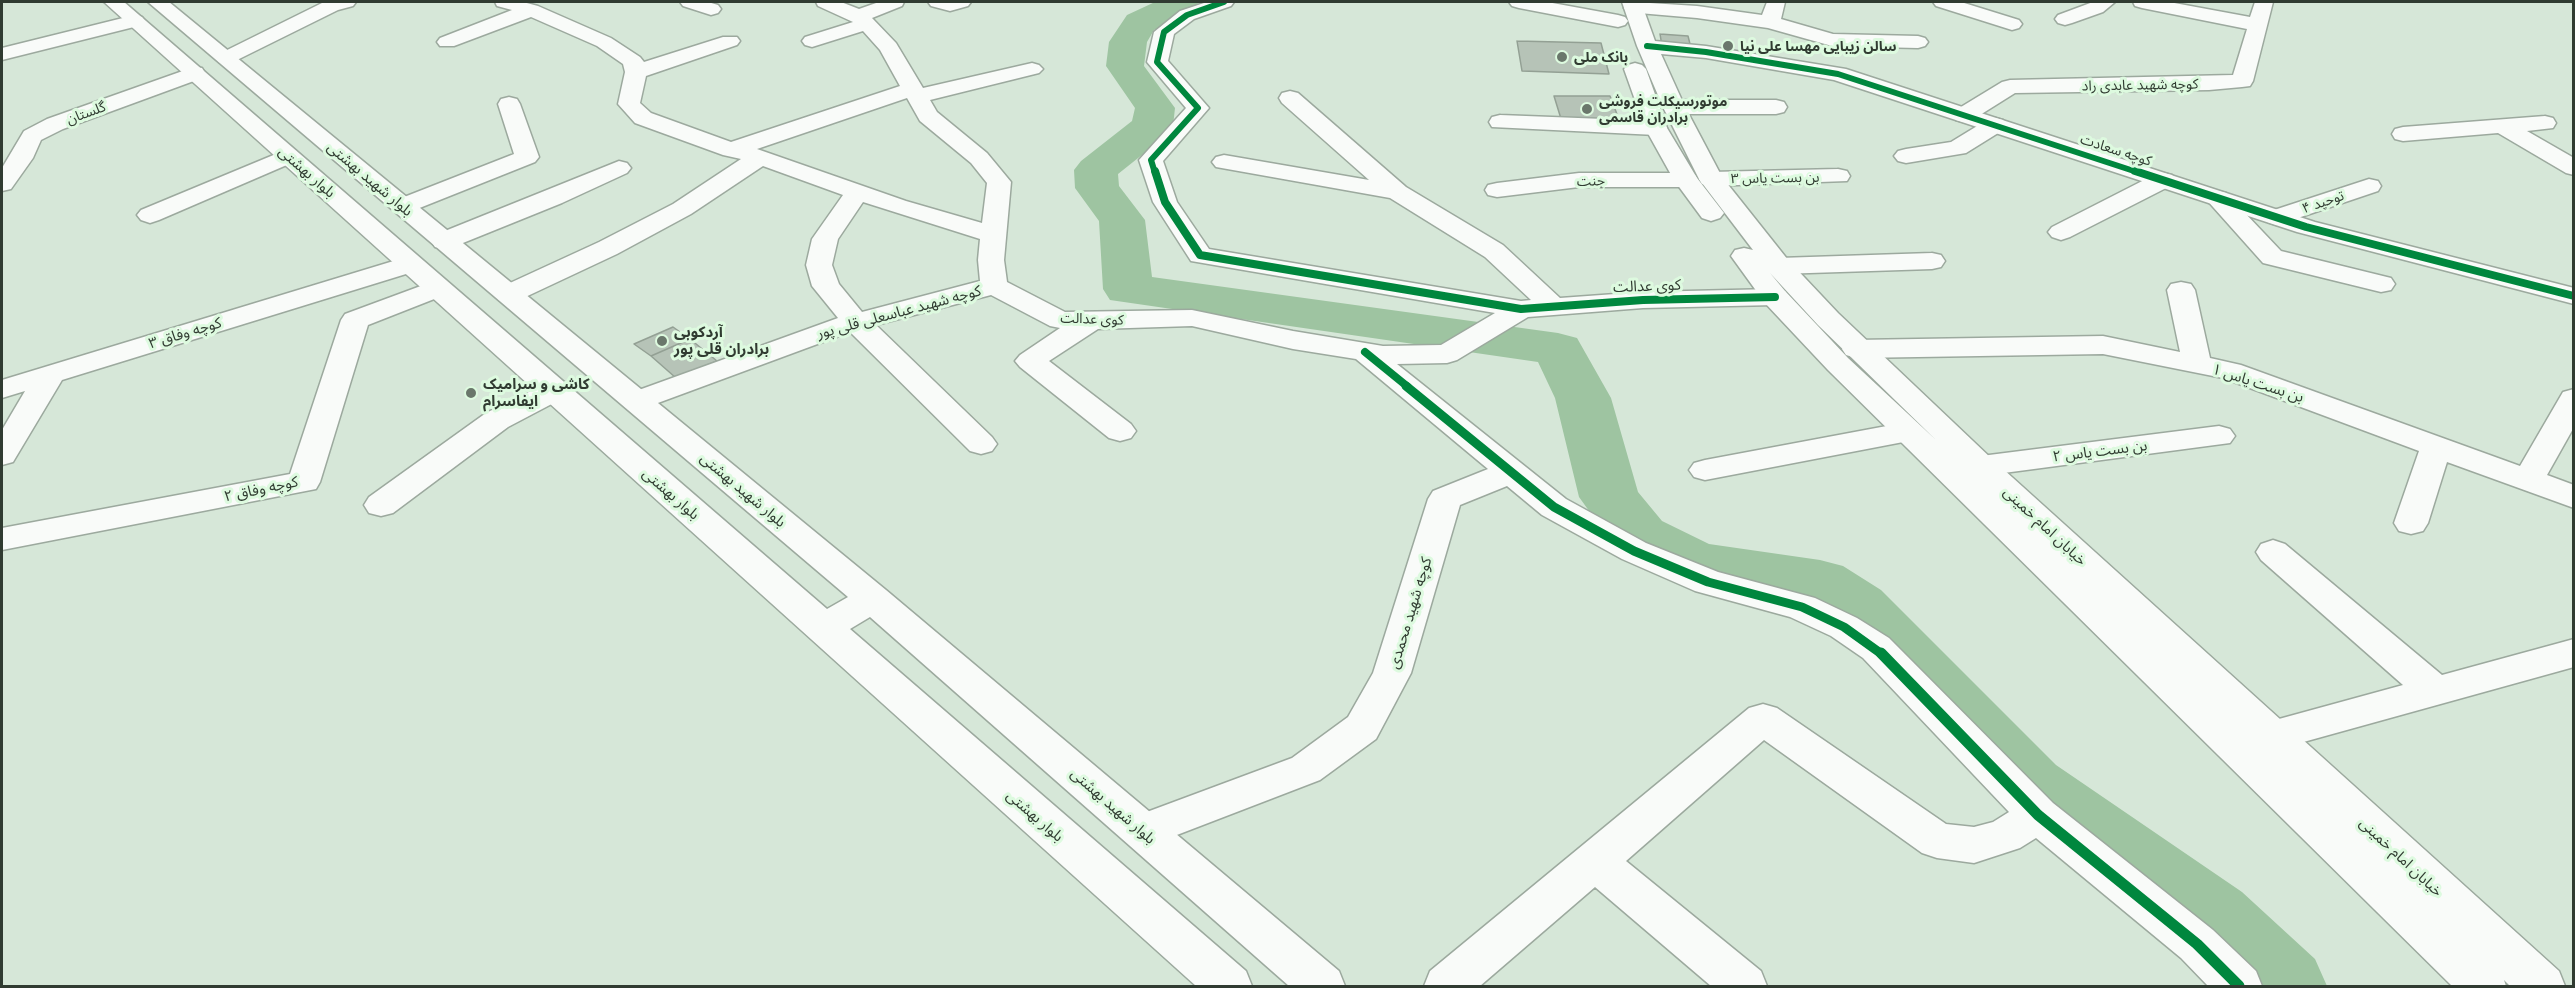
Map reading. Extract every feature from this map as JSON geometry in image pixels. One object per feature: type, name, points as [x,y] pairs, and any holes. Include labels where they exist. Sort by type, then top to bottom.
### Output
[{"type":"street","points":[[226,58],[332,5],[346,2]]},
{"type":"street","points":[[504,2],[531,10],[604,42],[633,61],[636,72],[629,104],[643,118],[897,206],[994,235]]},
{"type":"street","points":[[690,2],[711,9]]},
{"type":"street","points":[[825,2],[862,20],[889,47],[928,116],[979,158],[999,182],[991,260],[994,286]]},
{"type":"street","points":[[813,41],[862,20],[895,2]]},
{"type":"street","points":[[938,2],[950,5],[961,2]]},
{"type":"street","points":[[1224,2],[1187,15],[1164,32],[1157,62],[1198,108],[1151,160],[1165,202],[1200,255],[1521,309]]},
{"type":"street","points":[[1519,2],[1697,12],[1770,22],[1832,40],[1918,42]]},
{"type":"street","points":[[1770,22],[1776,2]]},
{"type":"street","points":[[1943,2],[2012,24]]},
{"type":"street","points":[[2065,19],[2096,9],[2105,2]]},
{"type":"street","points":[[2142,2],[2178,5],[2258,25]]},
{"type":"street","name":"کوچه شهید عابدی راد","points":[[1964,115],[2010,87],[2209,84],[2242,81],[2264,2]]},
{"type":"street","points":[[2,54],[136,8]]},
{"type":"street","name":"بلوار شهید بهشتی","points":[[136,8],[226,58],[873,599],[1322,987]]},
{"type":"street","name":"بلوار بهشتی","points":[[136,8],[194,73],[1229,987]]},
{"type":"street","name":"خیابان امام خمینی","points":[[1624,8],[1647,46],[1665,118]]},
{"type":"street","name":"خیابان امام خمینی","points":[[1624,8],[1665,118],[1698,179],[1838,364],[2483,987]]},
{"type":"street","points":[[447,42],[531,10]]},
{"type":"street","points":[[792,32],[833,51]]},
{"type":"street","points":[[636,72],[730,41]]},
{"type":"street","name":"کوچه سعادت","points":[[1647,46],[1706,52],[1838,74],[2306,227],[2574,296]]},
{"type":"street","points":[[731,150],[915,92],[1032,69]]},
{"type":"street","name":"گلستان","points":[[2,184],[11,159],[33,136],[55,124],[194,73]]},
{"type":"street","points":[[1290,98],[1397,192],[1494,251],[1552,305]]},
{"type":"street","points":[[403,206],[527,157],[509,104]]},
{"type":"street","points":[[1500,122],[1665,118],[1776,107]]},
{"type":"street","points":[[2403,134],[2545,123]]},
{"type":"street","points":[[1906,156],[1958,148],[1995,125]]},
{"type":"street","points":[[2503,127],[2574,168]]},
{"type":"street","points":[[150,215],[288,156]]},
{"type":"street","points":[[509,294],[608,248],[682,209],[761,157]]},
{"type":"street","points":[[1224,162],[1397,192]]},
{"type":"street","points":[[444,241],[553,198],[619,168]]},
{"type":"street","name":"بن بست یاس ۳","points":[[1698,179],[1838,176]]},
{"type":"street","name":"جنت","points":[[1497,190],[1579,180],[1698,179]]},
{"type":"street","points":[[2061,232],[2163,180]]},
{"type":"street","name":"توحید ۴","points":[[2277,218],[2369,186]]},
{"type":"street","points":[[858,192],[825,239],[819,265],[826,286],[855,321],[981,444]]},
{"type":"street","points":[[2217,198],[2272,256],[2381,284]]},
{"type":"street","name":"کوی عدالت","points":[[994,286],[1060,320],[1192,318],[1293,340],[1383,355],[1447,354],[1521,309],[1777,282],[1932,261]]},
{"type":"street","name":"کوچه وفاق ۳","points":[[2,390],[410,264]]},
{"type":"street","name":"خیابان امام خمینی","points":[[1777,282],[1856,349],[2542,987]]},
{"type":"street","name":"کوچه شهید عباسعلی قلی پور","points":[[636,400],[855,321],[994,286]]},
{"type":"street","name":"کوچه وفاق ۲","points":[[2,539],[304,482],[355,320],[438,288]]},
{"type":"street","points":[[2181,290],[2197,364]]},
{"type":"street","points":[[1091,321],[1030,361],[1120,430]]},
{"type":"street","name":"بن بست یاس ۱","points":[[1856,349],[2103,345],[2231,371],[2574,497]]},
{"type":"street","points":[[1365,352],[1554,507],[1634,551],[1708,582],[1802,608],[1844,627],[1876,648],[1929,700],[2038,815],[2197,944],[2239,987]]},
{"type":"street","points":[[2,455],[51,374]]},
{"type":"street","points":[[381,505],[497,420],[554,391]]},
{"type":"street","points":[[2528,480],[2574,398]]},
{"type":"street","points":[[1706,470],[1908,432]]},
{"type":"street","name":"بن بست یاس ۲","points":[[1980,466],[2219,436]]},
{"type":"street","points":[[2411,523],[2436,447]]},
{"type":"street","name":"کوچه شهید محمدی","points":[[1143,831],[1306,769],[1362,728],[1392,673],[1445,499],[1511,472]]},
{"type":"street","points":[[2273,552],[2435,691]]},
{"type":"street","points":[[823,628],[873,599]]},
{"type":"street","points":[[2271,736],[2574,653]]},
{"type":"street","points":[[1447,987],[1763,719],[1937,840],[1974,845],[2004,836],[2038,815]]},
{"type":"street","points":[[1594,861],[1744,987]]},
{"type":"building","points":[[1660,34],[1688,36],[1691,48],[1662,46]]},
{"type":"building","name":"بانک ملی","points":[[1517,41],[1601,43],[1609,74],[1522,71]]},
{"type":"building","name":"موتورسیکلت فروشی برادران قاسمی","points":[[1554,96],[1610,96],[1620,122],[1562,122]]},
{"type":"building","name":"آردکوبی برادران قلی پور","points":[[673,327],[690,339],[651,356],[634,344]]},
{"type":"building","points":[[690,339],[717,361],[676,378],[651,356]]},
{"type":"waterway","points":[[1181,2],[1140,23],[1128,42],[1125,66],[1155,108],[1152,126],[1096,170],[1097,188],[1122,220],[1128,289],[1558,349],[1583,398],[1609,497],[1640,536],[1696,564],[1820,582],[1858,606],[2030,786],[2213,917],[2285,986]]},
{"type":"cycle path","points":[[1224,2],[1187,15],[1164,32],[1157,62],[1198,108],[1151,160],[1165,202],[1200,255],[1521,309],[1643,300],[1775,297]]},
{"type":"cycle path","points":[[1647,46],[1706,52],[1838,74],[2306,227],[2574,296]]},
{"type":"cycle path","points":[[1365,352],[1554,507],[1634,551],[1708,582],[1802,607],[1844,627],[1876,648],[1929,700],[2038,815],[2197,944],[2239,986]]},
{"type":"place","name":"سالن زیبایی مهسا علی نیا","points":[[1728,46]]},
{"type":"place","name":"بانک ملی","points":[[1562,57]]},
{"type":"place","name":"موتورسیکلت فروشی برادران قاسمی","points":[[1587,109]]},
{"type":"place","name":"آردکوبی برادران قلی پور","points":[[662,341]]},
{"type":"place","name":"کاشی و سرامیک ایفاسرام","points":[[471,393]]}]
